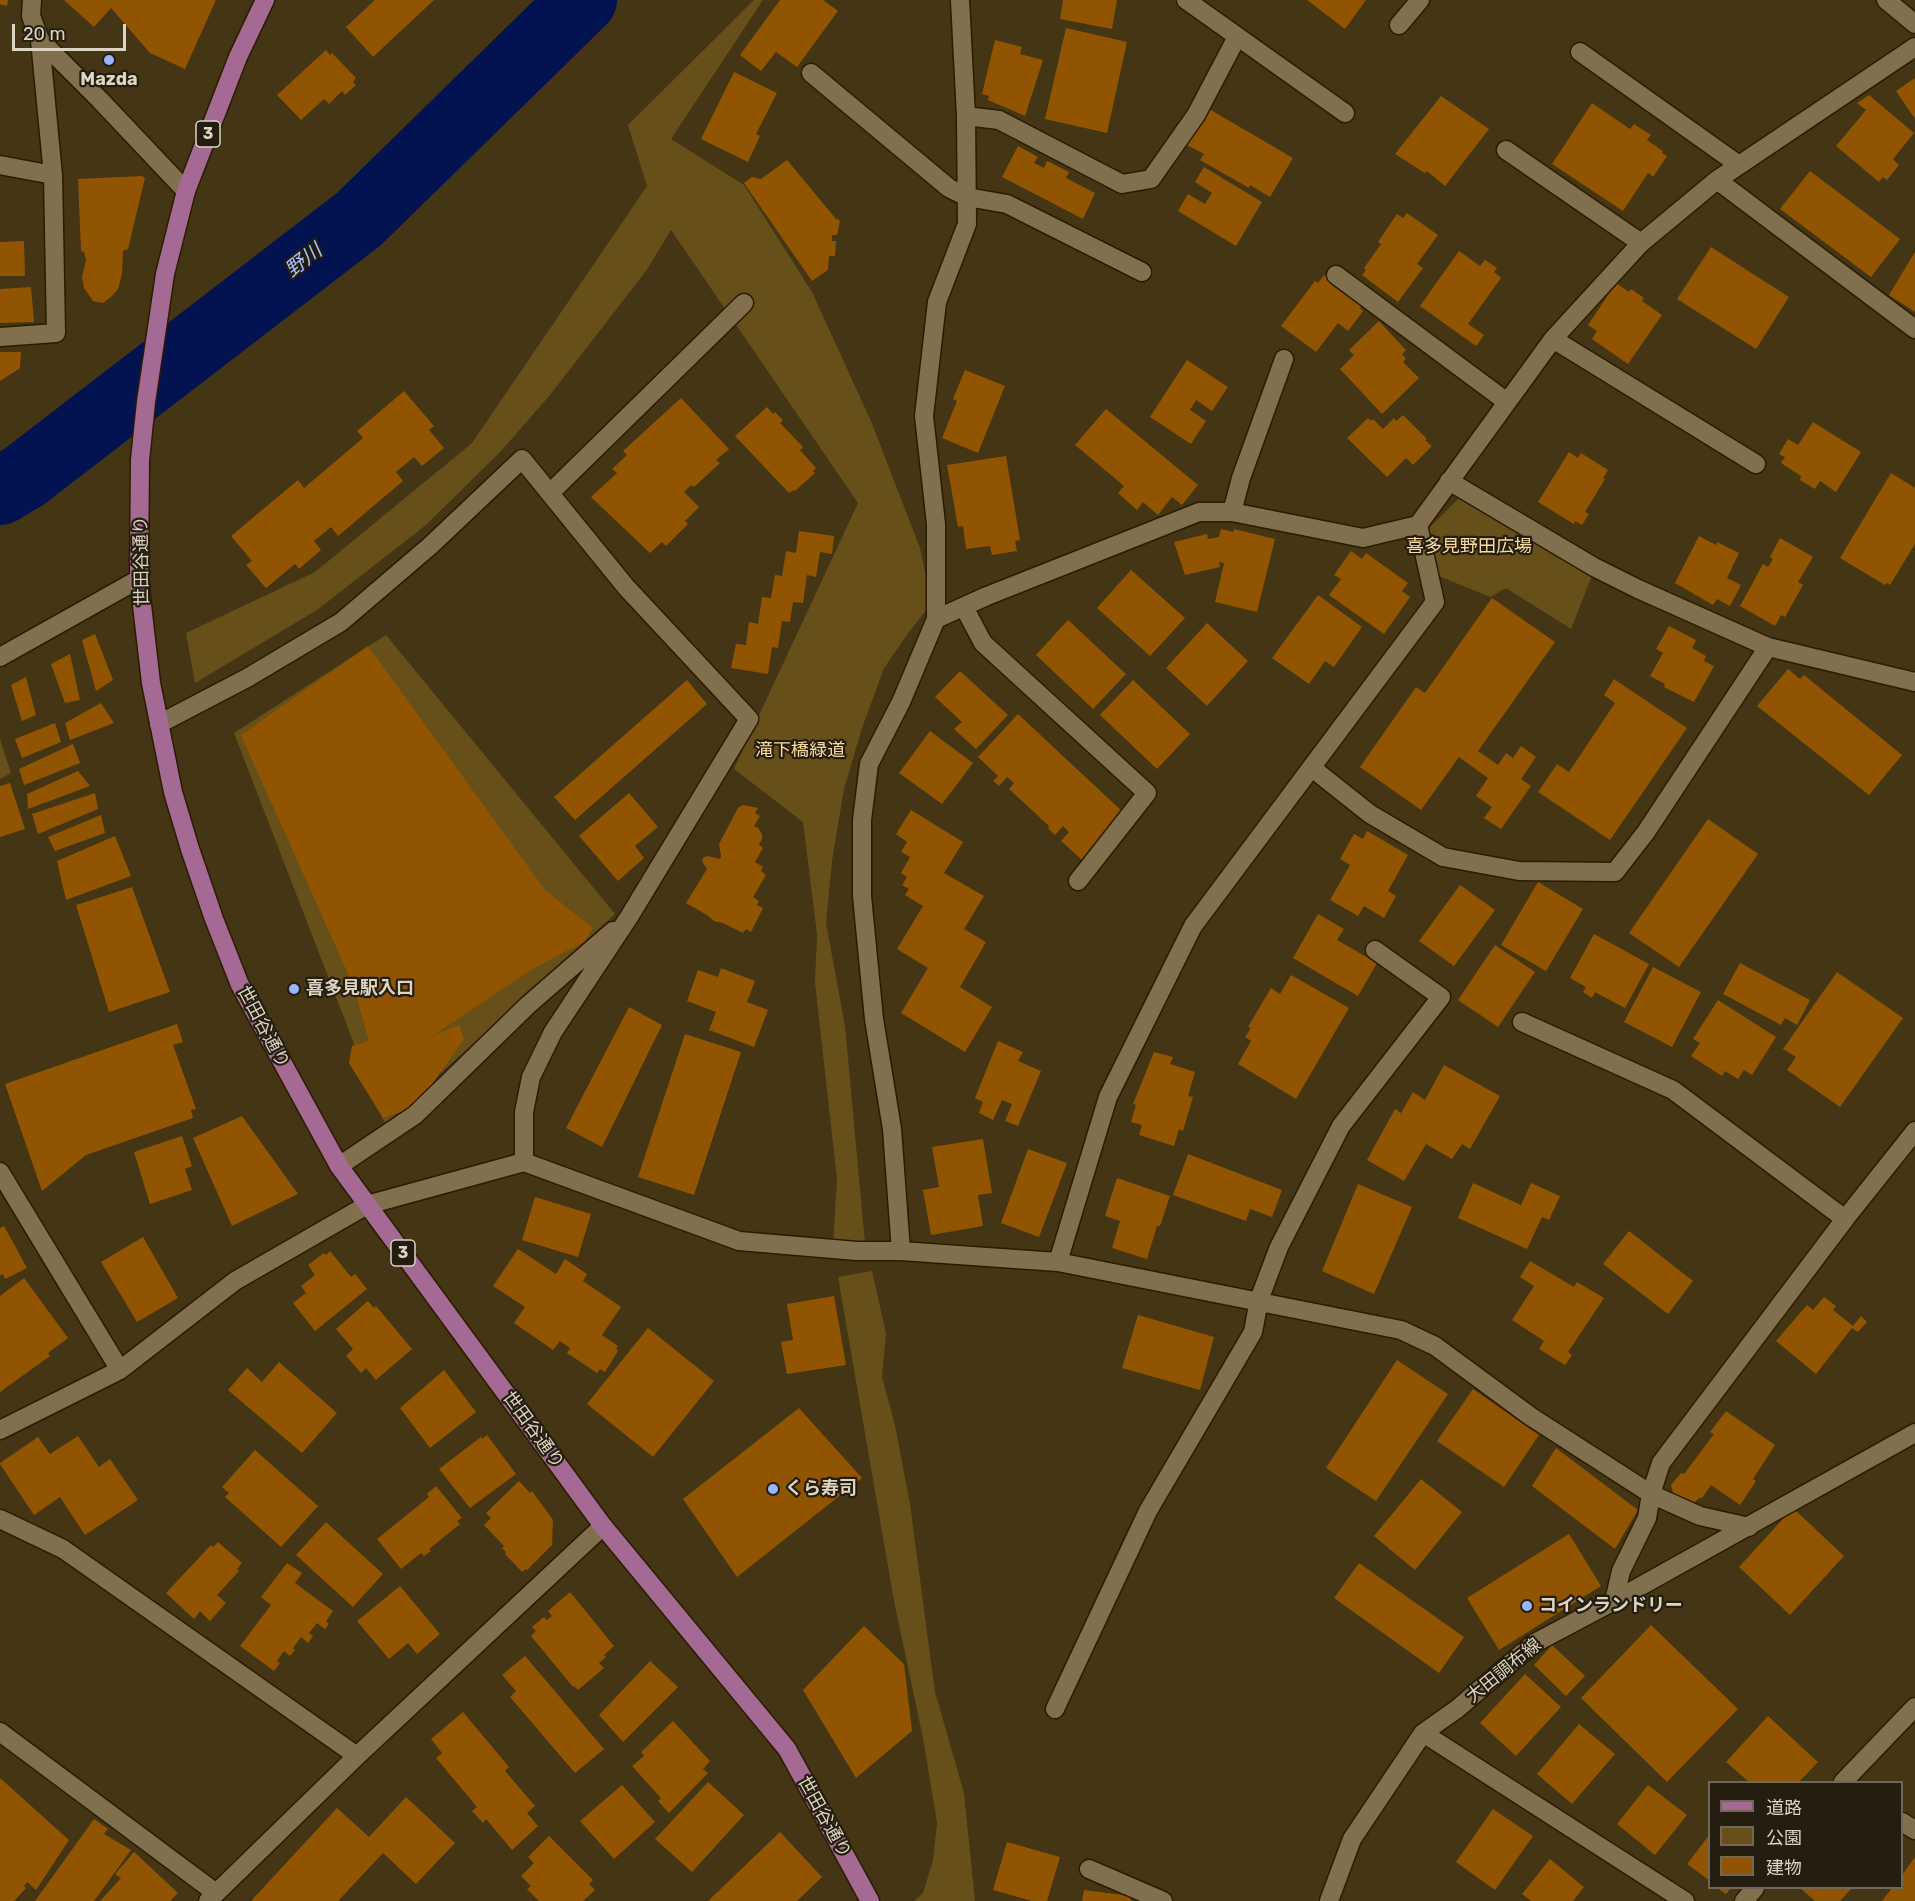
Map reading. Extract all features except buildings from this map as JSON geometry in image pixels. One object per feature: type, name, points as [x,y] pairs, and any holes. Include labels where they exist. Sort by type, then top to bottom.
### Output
[{"type":"main road","name":"世田谷通り","points":[[265,0],[238,57],[186,190],[165,274],[140,460],[139,579],[151,683],[173,792],[190,849],[240,985],[339,1166],[603,1526],[787,1749],[870,1901]]},
{"type":"street","points":[[0,338],[56,333],[53,175],[40,40],[31,16],[32,0]]},
{"type":"street","points":[[900,1251],[892,1129],[874,1019],[862,896],[862,820],[869,764],[901,702],[936,619],[936,524],[924,416],[938,302],[967,224],[966,116],[960,0]]},
{"type":"street","points":[[1186,0],[1345,113]]},
{"type":"street","points":[[1399,26],[1420,0]]},
{"type":"street","points":[[1886,0],[1915,24]]},
{"type":"street","points":[[966,116],[999,120],[1122,184],[1151,178],[1196,115],[1237,37]]},
{"type":"street","points":[[40,40],[186,190]]},
{"type":"street","points":[[936,619],[1199,512],[1232,512],[1363,538],[1418,525],[1553,339],[1641,243],[1717,180],[1915,47]]},
{"type":"street","points":[[1580,52],[1739,165]]},
{"type":"street","points":[[811,73],[949,188],[967,197],[1007,204],[1142,272]]},
{"type":"street","points":[[1506,150],[1641,243]]},
{"type":"street","points":[[0,165],[53,175]]},
{"type":"street","points":[[1717,180],[1915,328]]},
{"type":"street","points":[[1335,275],[1507,402]]},
{"type":"street","points":[[550,493],[744,303]]},
{"type":"street","points":[[1553,339],[1756,464]]},
{"type":"street","points":[[1232,512],[1241,478],[1284,359]]},
{"type":"street","points":[[159,723],[247,678],[341,622],[430,546],[522,459],[626,587],[748,719],[629,916],[554,1032],[531,1077],[524,1112],[524,1162]]},
{"type":"street","points":[[1449,481],[1594,567],[1768,647],[1915,681]]},
{"type":"street","points":[[1058,1262],[1108,1096],[1193,926],[1435,602],[1418,525]]},
{"type":"street","points":[[0,657],[139,579]]},
{"type":"street","points":[[964,606],[983,643],[1147,793],[1078,881]]},
{"type":"street","points":[[1312,768],[1370,814],[1443,857],[1519,872],[1615,872],[1646,832],[1768,647]]},
{"type":"street","points":[[339,1166],[416,1115],[528,1005],[629,916]]},
{"type":"street","points":[[1055,1709],[1148,1511],[1253,1332],[1259,1300],[1279,1247],[1341,1126],[1442,998],[1375,950]]},
{"type":"street","points":[[1522,1022],[1673,1090],[1845,1220]]},
{"type":"street","points":[[1614,1602],[1622,1570],[1647,1518],[1651,1494],[1661,1463],[1915,1131]]},
{"type":"street","points":[[0,1431],[120,1370],[236,1281],[367,1205],[524,1162],[740,1241],[857,1251],[900,1251],[1058,1262],[1259,1300],[1401,1330],[1435,1346],[1530,1416],[1651,1494],[1700,1516],[1749,1527]]},
{"type":"street","points":[[0,1172],[120,1370]]},
{"type":"street","name":"大田調布線","points":[[1329,1901],[1352,1839],[1423,1733],[1456,1709],[1533,1644],[1614,1602],[1915,1433]]},
{"type":"street","points":[[0,1519],[63,1550],[357,1756]]},
{"type":"street","points":[[0,1732],[212,1897],[357,1756],[603,1526]]},
{"type":"street","points":[[1844,1781],[1915,1707]]},
{"type":"street","points":[[1423,1733],[1685,1901]]},
{"type":"street","points":[[1089,1869],[1162,1901]]},
{"type":"street","points":[[1744,1901],[1753,1889]]},
{"type":"green space","name":"滝下橋緑道","points":[[754,0],[763,0],[671,139],[744,185],[812,292],[871,421],[920,548],[925,572],[935,599],[884,668],[862,728],[844,789],[832,861],[826,923],[845,1026],[865,1243],[833,1244],[837,1179],[815,983],[817,934],[803,822],[734,769],[858,503],[671,230],[646,271],[550,395],[501,451],[426,525],[317,610],[195,683],[186,633],[315,572],[472,443],[647,186],[628,125]]},
{"type":"green space","name":"喜多見野田広場","points":[[1460,497],[1593,573],[1571,629],[1506,588],[1490,597],[1429,572],[1421,536]]},
{"type":"green space","points":[[386,635],[615,914],[385,1124],[234,733]]},
{"type":"green space","points":[[0,739],[11,773],[0,779]]},
{"type":"green space","points":[[872,1271],[886,1333],[882,1377],[895,1425],[910,1504],[935,1692],[964,1793],[975,1901],[914,1901],[923,1893],[933,1860],[937,1823],[923,1738],[894,1601],[838,1277]]},
{"type":"waterway","name":"野川","points":[[0,491],[25,476],[359,219],[583,0]]},
{"type":"place","name":"Mazda","points":[[109,60]]},
{"type":"place","name":"喜多見駅入口","points":[[294,989]]},
{"type":"place","name":"くら寿司","points":[[773,1489]]},
{"type":"place","name":"コインランドリー","points":[[1527,1606]]}]
